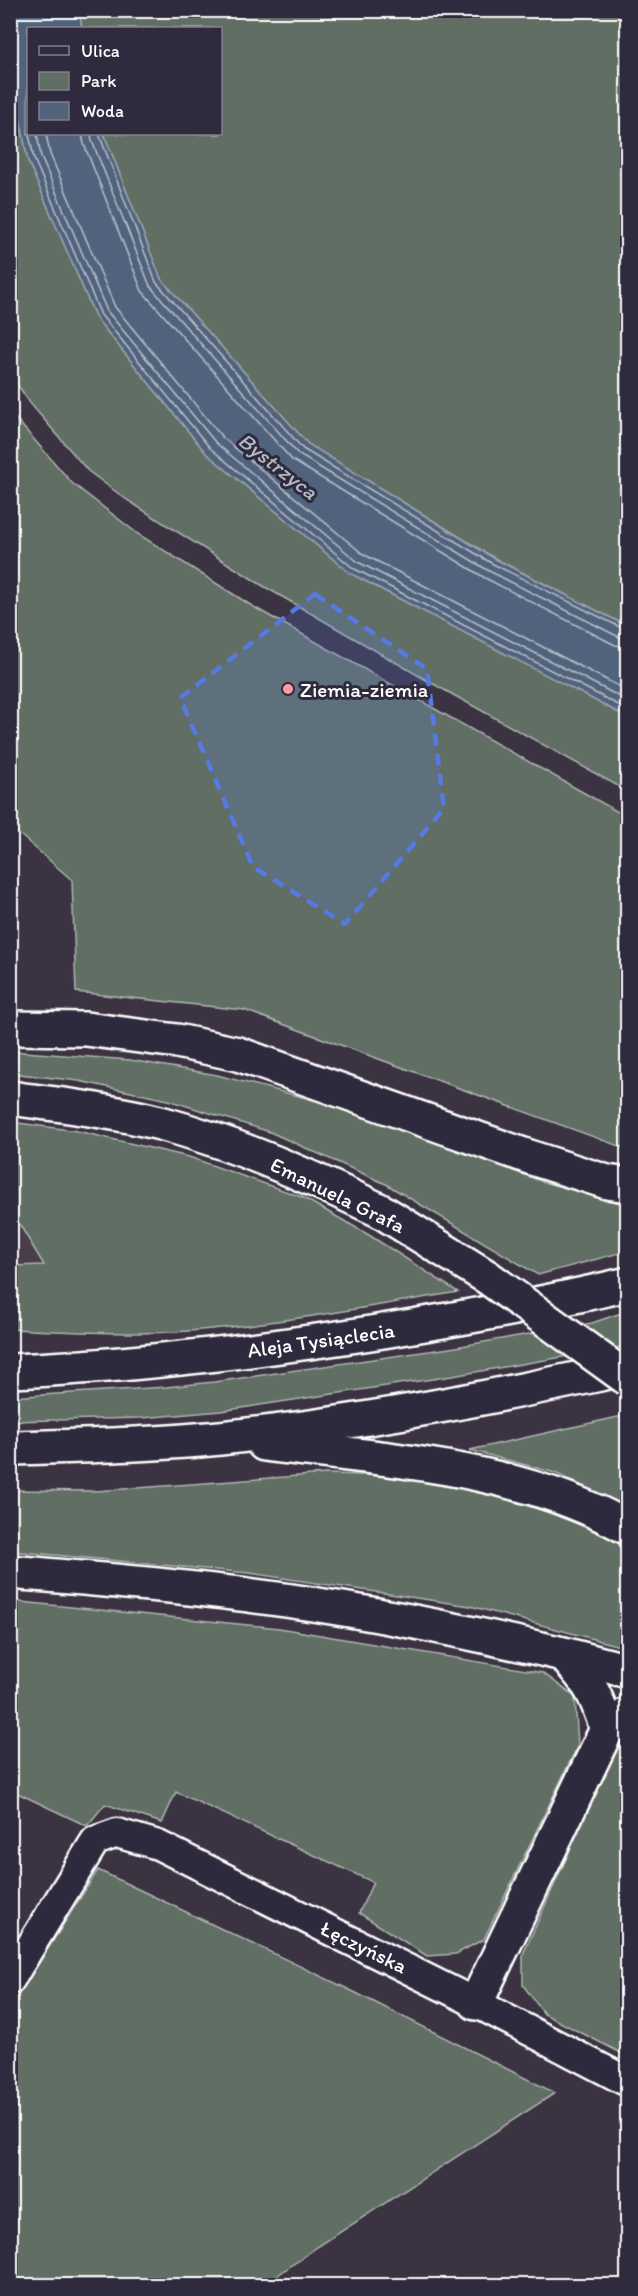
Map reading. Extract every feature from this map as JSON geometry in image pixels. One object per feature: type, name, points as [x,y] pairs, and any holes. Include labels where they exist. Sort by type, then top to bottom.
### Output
[{"type":"main road","points":[[10,1028],[86,1029],[177,1041],[238,1054],[532,1158],[607,1182],[627,1185]]},
{"type":"main road","name":"Emanuela Grafa","points":[[10,1098],[62,1105],[163,1124],[249,1152],[381,1211],[488,1277],[627,1379]]},
{"type":"main road","name":"Aleja Tysiąclecia","points":[[10,1371],[182,1360],[460,1318],[570,1298],[627,1284]]},
{"type":"main road","points":[[10,1448],[218,1438],[292,1429],[547,1386],[627,1368]]},
{"type":"main road","points":[[218,1438],[436,1466],[492,1478],[559,1495],[627,1528]]},
{"type":"main road","points":[[10,1572],[129,1582],[267,1598],[391,1617],[563,1654],[627,1671]]},
{"type":"main road","points":[[476,2003],[617,1722],[563,1654]]},
{"type":"street","name":"Łęczyńska","points":[[10,1980],[95,1841],[117,1833],[158,1845],[476,2003],[627,2082]]},
{"type":"highlighted area","points":[[315,594],[427,669],[444,809],[345,924],[253,867],[180,698]]},
{"type":"shaded area","points":[[11,1210],[44,1265],[11,1266]]},
{"type":"green space","points":[[79,11],[627,11],[627,626],[496,559],[308,444],[161,279],[104,135],[222,135],[222,27],[82,27]]},
{"type":"green space","points":[[10,70],[28,161],[96,318],[206,453],[350,573],[627,717],[627,791],[428,681],[260,584],[127,500],[88,471],[30,403],[11,375]]},
{"type":"green space","points":[[10,412],[72,483],[138,534],[252,606],[627,817],[627,1149],[244,1010],[76,992],[72,880],[11,827]]},
{"type":"green space","points":[[10,1051],[130,1060],[217,1075],[325,1103],[543,1182],[627,1205],[627,1251],[538,1275],[386,1184],[270,1132],[168,1100],[79,1081],[11,1073]]},
{"type":"green space","points":[[11,1122],[77,1131],[189,1157],[302,1197],[369,1235],[458,1292],[273,1322],[186,1331],[111,1333],[11,1329],[11,1266],[44,1265],[11,1210]]},
{"type":"green space","points":[[627,1311],[626,1346],[452,1376],[221,1411],[142,1418],[11,1421],[11,1397],[214,1382],[450,1348],[592,1323]]},
{"type":"green space","points":[[627,1415],[627,1507],[555,1473],[470,1450]]},
{"type":"green space","points":[[326,1474],[406,1478],[476,1490],[542,1510],[627,1546],[627,1648],[470,1606],[249,1573],[11,1551],[10,1490],[96,1491]]},
{"type":"green space","points":[[11,1601],[279,1628],[543,1673],[575,1697],[578,1745],[484,1939],[456,1954],[427,1956],[359,1913],[373,1882],[176,1792],[162,1823],[105,1804],[87,1826],[11,1790]]},
{"type":"green space","points":[[627,1739],[627,2056],[544,2014],[523,1985],[523,1954],[600,1784],[618,1748]]},
{"type":"green space","points":[[98,1870],[352,1991],[555,2093],[317,2247],[264,2285],[11,2285],[11,2007]]},
{"type":"water","name":"Bystrzyca","points":[[10,11],[79,11],[82,27],[27,27],[27,135],[104,135],[161,279],[308,444],[495,559],[627,626],[627,717],[350,573],[206,453],[96,318],[28,161],[11,70]]},
{"type":"place","name":"Ziemia-ziemia","points":[[288,689]]}]
